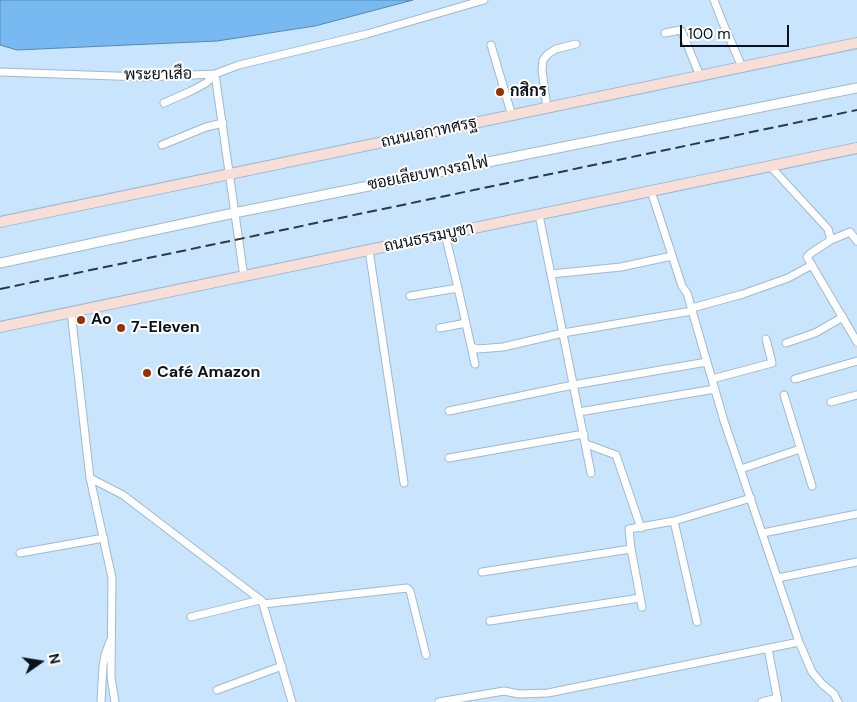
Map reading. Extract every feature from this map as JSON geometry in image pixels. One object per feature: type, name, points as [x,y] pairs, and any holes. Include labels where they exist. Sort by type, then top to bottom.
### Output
[{"type":"main road","name":"ถนนเอกาทศรฐ","points":[[0,222],[857,43]]},
{"type":"main road","name":"ถนนธรรมบูชา","points":[[0,326],[857,148]]},
{"type":"street","points":[[164,103],[191,91],[215,74],[239,65],[368,34],[484,0]]},
{"type":"street","points":[[714,0],[742,67]]},
{"type":"street","points":[[665,33],[680,30],[682,32],[700,76]]},
{"type":"street","points":[[547,108],[542,70],[543,60],[556,49],[576,44]]},
{"type":"street","points":[[491,45],[512,116]]},
{"type":"street","name":"พระยาเสือ","points":[[0,72],[143,76],[215,74],[244,276]]},
{"type":"street","name":"ซอยเลียบทางรถไฟ","points":[[0,263],[234,213],[857,88]]},
{"type":"street","points":[[162,145],[206,127],[223,123]]},
{"type":"street","points":[[771,167],[821,220],[828,229],[831,240]]},
{"type":"street","points":[[651,191],[682,286],[687,293],[740,469],[799,642],[812,672],[834,694],[838,702]]},
{"type":"street","points":[[539,215],[592,473]]},
{"type":"street","points":[[857,241],[850,232],[831,240],[811,252],[808,257],[857,342]]},
{"type":"street","points":[[445,234],[475,364]]},
{"type":"street","points":[[369,250],[404,483]]},
{"type":"street","points":[[551,274],[622,267],[672,256]]},
{"type":"street","points":[[471,346],[478,349],[503,347],[563,333],[692,310],[788,278],[812,265]]},
{"type":"street","points":[[410,296],[458,288]]},
{"type":"street","points":[[71,312],[90,478],[112,578],[112,678],[115,702]]},
{"type":"street","points":[[786,343],[815,333],[843,317]]},
{"type":"street","points":[[440,328],[466,323]]},
{"type":"street","points":[[850,327],[857,323]]},
{"type":"street","points":[[712,379],[772,363],[766,339]]},
{"type":"street","points":[[795,379],[857,361]]},
{"type":"street","points":[[449,410],[574,385],[707,362]]},
{"type":"street","points":[[579,412],[715,390]]},
{"type":"street","points":[[784,395],[812,486]]},
{"type":"street","points":[[831,402],[857,395]]},
{"type":"street","points":[[448,458],[584,434]]},
{"type":"street","points":[[586,444],[616,455],[641,528]]},
{"type":"street","points":[[740,469],[800,449]]},
{"type":"street","points":[[90,478],[123,495],[262,602],[292,702]]},
{"type":"street","points":[[642,607],[631,549],[630,529],[674,521],[751,498]]},
{"type":"street","points":[[763,533],[857,514]]},
{"type":"street","points":[[674,521],[697,622]]},
{"type":"street","points":[[20,553],[104,538]]},
{"type":"street","points":[[482,572],[631,549]]},
{"type":"street","points":[[778,578],[857,562]]},
{"type":"street","points":[[191,618],[262,602],[407,588],[410,591],[426,655]]},
{"type":"street","points":[[490,621],[640,598]]},
{"type":"street","points":[[101,701],[105,655],[112,638]]},
{"type":"street","points":[[439,702],[504,691],[519,694],[548,693],[799,642]]},
{"type":"street","points":[[764,702],[778,700],[768,648]]},
{"type":"street","points":[[217,690],[282,666]]},
{"type":"water","points":[[0,0],[413,0],[315,26],[217,41],[17,50],[0,45]]},
{"type":"railway","points":[[0,289],[857,110]]},
{"type":"place","name":"กสิกร","points":[[500,92]]},
{"type":"place","name":"Ao","points":[[81,320]]},
{"type":"place","name":"7-Eleven","points":[[121,328]]},
{"type":"place","name":"Café Amazon","points":[[147,373]]}]
